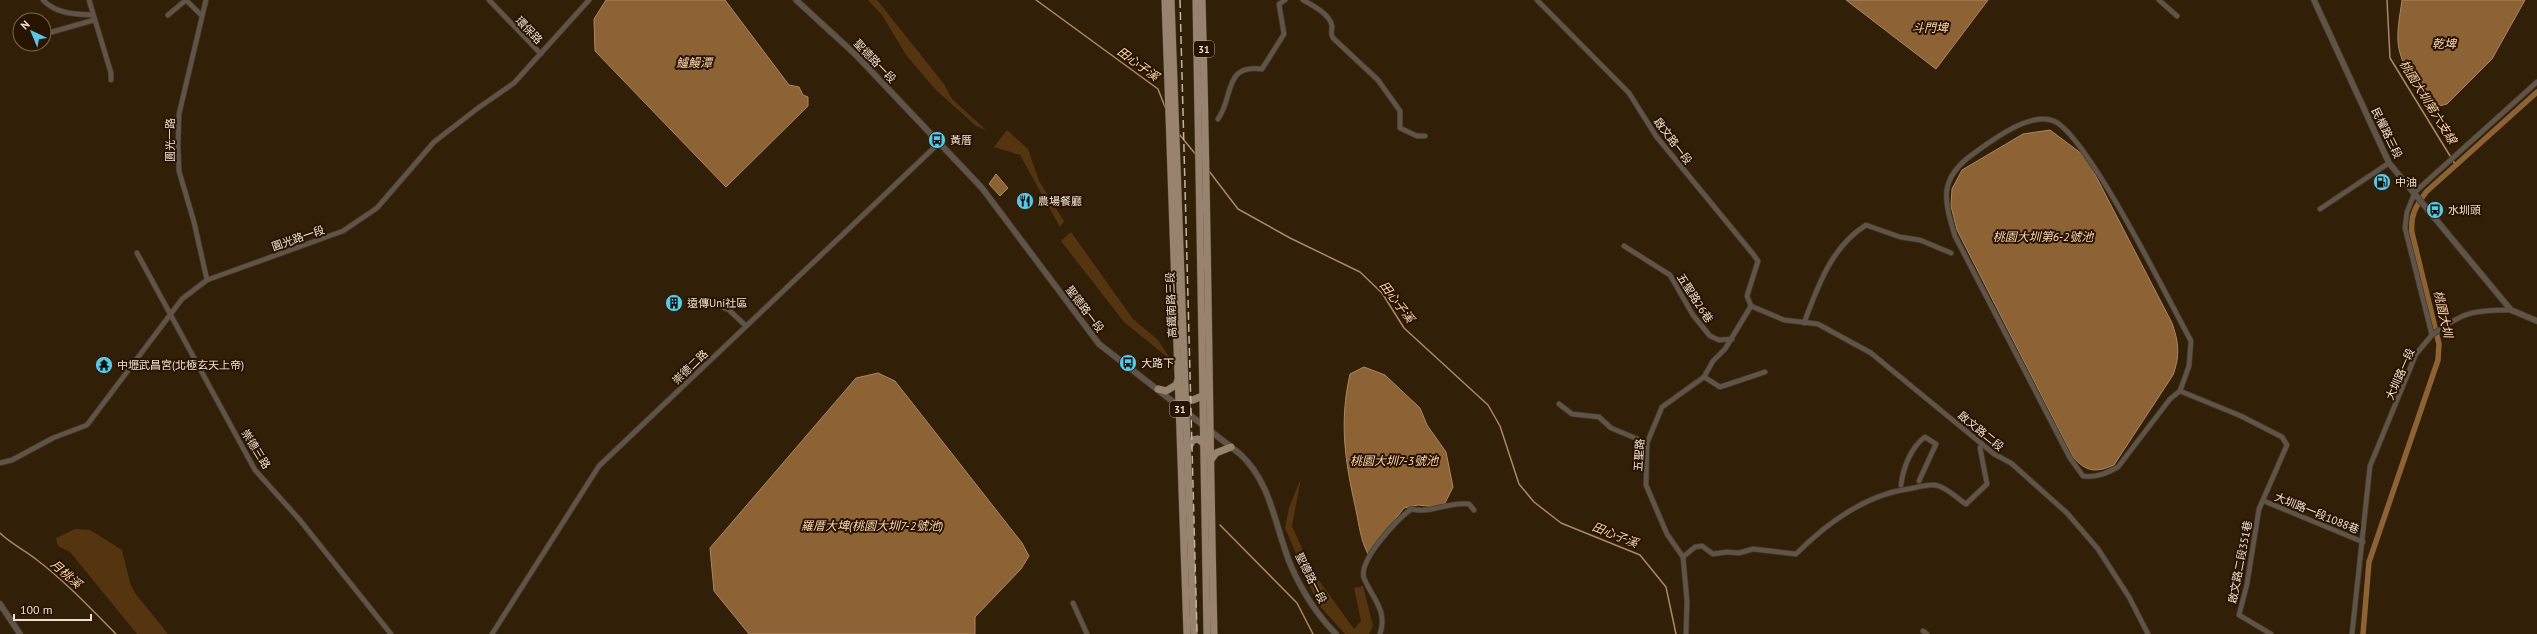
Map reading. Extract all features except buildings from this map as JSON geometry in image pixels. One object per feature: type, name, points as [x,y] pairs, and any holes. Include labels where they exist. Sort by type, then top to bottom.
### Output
[{"type":"main road","name":"高鐵南路三段","points":[[1165,0],[1177,189],[1187,412],[1193,603],[1190,634]]},
{"type":"main road","name":"高鐵南路三段","points":[[1171,0],[1170,184],[1190,634]]},
{"type":"main road","name":"31","points":[[1196,0],[1208,213],[1209,430],[1211,460],[1214,634]]},
{"type":"main road","name":"31","points":[[1202,0],[1202,424],[1207,634]]},
{"type":"main road","points":[[1173,235],[1177,189]]},
{"type":"main road","points":[[1158,389],[1166,391],[1176,385],[1179,378]]},
{"type":"main road","points":[[1186,399],[1193,400],[1202,396]]},
{"type":"main road","points":[[1188,448],[1194,440],[1198,439],[1203,443]]},
{"type":"main road","points":[[1211,460],[1216,453],[1231,447]]},
{"type":"street","points":[[43,0],[54,9],[62,12],[93,15]]},
{"type":"street","points":[[89,0],[111,73],[111,80]]},
{"type":"street","points":[[168,15],[186,0],[202,16]]},
{"type":"street","name":"圓光一路","points":[[206,0],[179,114],[178,146],[179,171],[194,222],[207,280]]},
{"type":"street","name":"環保路","points":[[489,0],[541,54]]},
{"type":"street","name":"圓光路一段","points":[[0,462],[12,460],[53,438],[87,425],[182,299],[207,280],[343,231],[377,208],[434,142],[478,108],[514,83],[589,0]]},
{"type":"street","name":"聖德路一段","points":[[796,0],[856,55],[982,188],[1099,344],[1231,447],[1246,460],[1258,474],[1291,566],[1319,617],[1336,634]]},
{"type":"street","points":[[1218,120],[1230,86],[1238,74],[1250,67],[1262,69],[1284,34],[1278,4],[1285,0]]},
{"type":"street","points":[[1303,0],[1315,7],[1328,19],[1332,26],[1333,38],[1378,80],[1400,111],[1400,128],[1417,136],[1425,136]]},
{"type":"street","name":"啟文路一段","points":[[1537,0],[1629,93],[1656,136],[1758,261],[1747,296],[1751,306]]},
{"type":"street","points":[[2159,0],[2177,16]]},
{"type":"street","name":"民權路三段","points":[[2314,0],[2389,163],[2415,192],[2511,310],[2537,321]]},
{"type":"street","points":[[52,32],[94,20]]},
{"type":"street","points":[[2433,334],[2405,228],[2407,212],[2415,192],[2537,82]]},
{"type":"street","points":[[2034,120],[2054,121],[2073,137],[2106,187],[2191,341],[2189,366],[2180,391],[2170,399],[2118,467],[2106,474],[2090,477],[2083,476],[2070,458],[1955,236],[1946,204],[1946,197],[1948,179],[1961,162],[2001,134],[2034,120]]},
{"type":"street","name":"崇德二路","points":[[492,634],[599,466],[939,143]]},
{"type":"street","points":[[2320,208],[2389,163]]},
{"type":"street","points":[[1804,323],[1825,270],[1854,232],[1866,225],[1900,237],[1920,240],[1951,253]]},
{"type":"street","name":"五聖路26巷","points":[[1624,246],[1670,275],[1693,315],[1710,336],[1720,340],[1732,339]]},
{"type":"street","name":"崇德三路","points":[[136,253],[256,470],[300,519],[391,634]]},
{"type":"street","points":[[709,301],[729,310],[746,326]]},
{"type":"street","name":"啟文路二段","points":[[1751,306],[1784,320],[1818,324],[1871,353],[1994,454],[2011,463],[2068,513],[2098,549],[2129,597],[2148,634]]},
{"type":"street","name":"五聖路","points":[[1686,634],[1687,601],[1683,557],[1667,534],[1646,485],[1647,443],[1656,416],[1666,402],[1704,376],[1713,361],[1732,339],[1751,306]]},
{"type":"street","name":"大圳路一段","points":[[2352,634],[2370,466],[2416,354],[2433,334],[2455,318],[2476,310],[2511,310]]},
{"type":"street","points":[[1704,376],[1720,386],[1765,372]]},
{"type":"street","points":[[2180,391],[2241,416],[2282,437],[2287,444],[2264,501]]},
{"type":"street","points":[[1560,404],[1572,414],[1599,417],[1611,428],[1647,443]]},
{"type":"street","points":[[1901,485],[1902,475],[1914,446],[1925,437],[1936,444],[1919,481]]},
{"type":"street","points":[[1683,557],[1695,547],[1702,546],[1714,554],[1727,552],[1739,553],[1753,549],[1766,549],[1796,554],[1816,534],[1850,510],[1881,494],[1910,489],[1918,485],[1937,485],[1966,504],[1987,484],[1980,448],[1982,444]]},
{"type":"street","name":"大圳路一段1088巷","points":[[2264,501],[2363,542]]},
{"type":"street","name":"啟文路二段351巷","points":[[2264,501],[2259,509],[2247,584],[2239,616],[2271,634]]},
{"type":"street","points":[[1380,634],[1383,620],[1381,609],[1364,577],[1365,566],[1374,548],[1411,509],[1421,511],[1440,509],[1456,502],[1469,504],[1474,510]]},
{"type":"street","points":[[1073,603],[1087,634]]},
{"type":"street","points":[[0,604],[20,634]]},
{"type":"shaded area","points":[[868,0],[877,0],[944,84],[952,99],[986,130],[976,126],[936,90],[906,55],[882,15]]},
{"type":"shaded area","points":[[1007,130],[1028,149],[1039,181],[1064,221],[1060,227],[1020,155],[994,147]]},
{"type":"shaded area","points":[[1071,232],[1133,319],[1158,340],[1171,360],[1124,322],[1061,241]]},
{"type":"shaded area","points":[[1301,478],[1292,526],[1312,571],[1354,629],[1361,621],[1354,588],[1363,586],[1373,626],[1369,634],[1345,634],[1318,604],[1285,528],[1289,508]]},
{"type":"shaded area","points":[[75,529],[90,530],[122,550],[130,583],[135,593],[168,634],[137,634],[70,552],[58,546],[56,538]]},
{"type":"water","name":"鱸鰻潭","points":[[606,0],[725,0],[789,85],[799,87],[803,95],[808,97],[808,106],[726,187],[595,51],[594,19]]},
{"type":"water","name":"斗門埤","points":[[1846,0],[1988,0],[1936,69]]},
{"type":"water","name":"乾埤","points":[[2402,0],[2525,0],[2492,59],[2447,104],[2435,107],[2429,102],[2414,82],[2402,60],[2398,33]]},
{"type":"water","name":"桃園大圳第6-2號池","points":[[2050,130],[2086,157],[2172,323],[2178,349],[2177,362],[2173,375],[2114,465],[2097,470],[2092,470],[2082,466],[2073,457],[1957,230],[1951,206],[1952,189],[1962,170],[2023,134]]},
{"type":"water","points":[[996,174],[1008,188],[1000,196],[989,184]]},
{"type":"water","name":"桃園大圳7-3號池","points":[[1364,367],[1385,375],[1420,408],[1427,425],[1446,452],[1453,487],[1445,503],[1436,507],[1418,505],[1404,508],[1368,554],[1360,533],[1349,475],[1346,458],[1344,426],[1350,374]]},
{"type":"water","name":"羅厝大埤(桃園大圳7-2號池)","points":[[878,373],[895,381],[1022,543],[1029,556],[1021,569],[975,617],[975,634],[749,634],[714,591],[710,548],[856,378]]},
{"type":"waterway","name":"田心子溪","points":[[1036,0],[1158,89],[1165,107]]},
{"type":"waterway","name":"桃園大圳第六支線","points":[[2387,0],[2390,58],[2455,164]]},
{"type":"waterway","name":"桃園大圳","points":[[2363,634],[2369,562],[2438,360],[2439,344],[2412,233],[2413,216],[2417,206],[2426,192],[2537,92]]},
{"type":"waterway","name":"田心子溪","points":[[1179,134],[1197,156]]},
{"type":"waterway","name":"田心子溪","points":[[1209,171],[1238,209],[1290,238],[1360,272],[1382,293],[1404,328],[1488,405],[1500,426],[1519,484],[1534,502],[1561,523],[1640,555],[1666,587],[1676,634]]},
{"type":"waterway","points":[[1220,525],[1297,603],[1313,634]]},
{"type":"waterway","name":"月桃溪","points":[[0,533],[48,568],[116,634]]},
{"type":"railway","points":[[1180,0],[1197,634]]},
{"type":"place","name":"黃厝","points":[[937,140]]},
{"type":"place","name":"中油","points":[[2382,182]]},
{"type":"place","name":"農場餐廳","points":[[1025,201]]},
{"type":"place","name":"水圳頭","points":[[2435,210]]},
{"type":"place","name":"遠傳Uni社區","points":[[674,303]]},
{"type":"place","name":"大路下","points":[[1128,363]]},
{"type":"place","name":"中壢武昌宮(北極玄天上帝)","points":[[104,365]]}]
